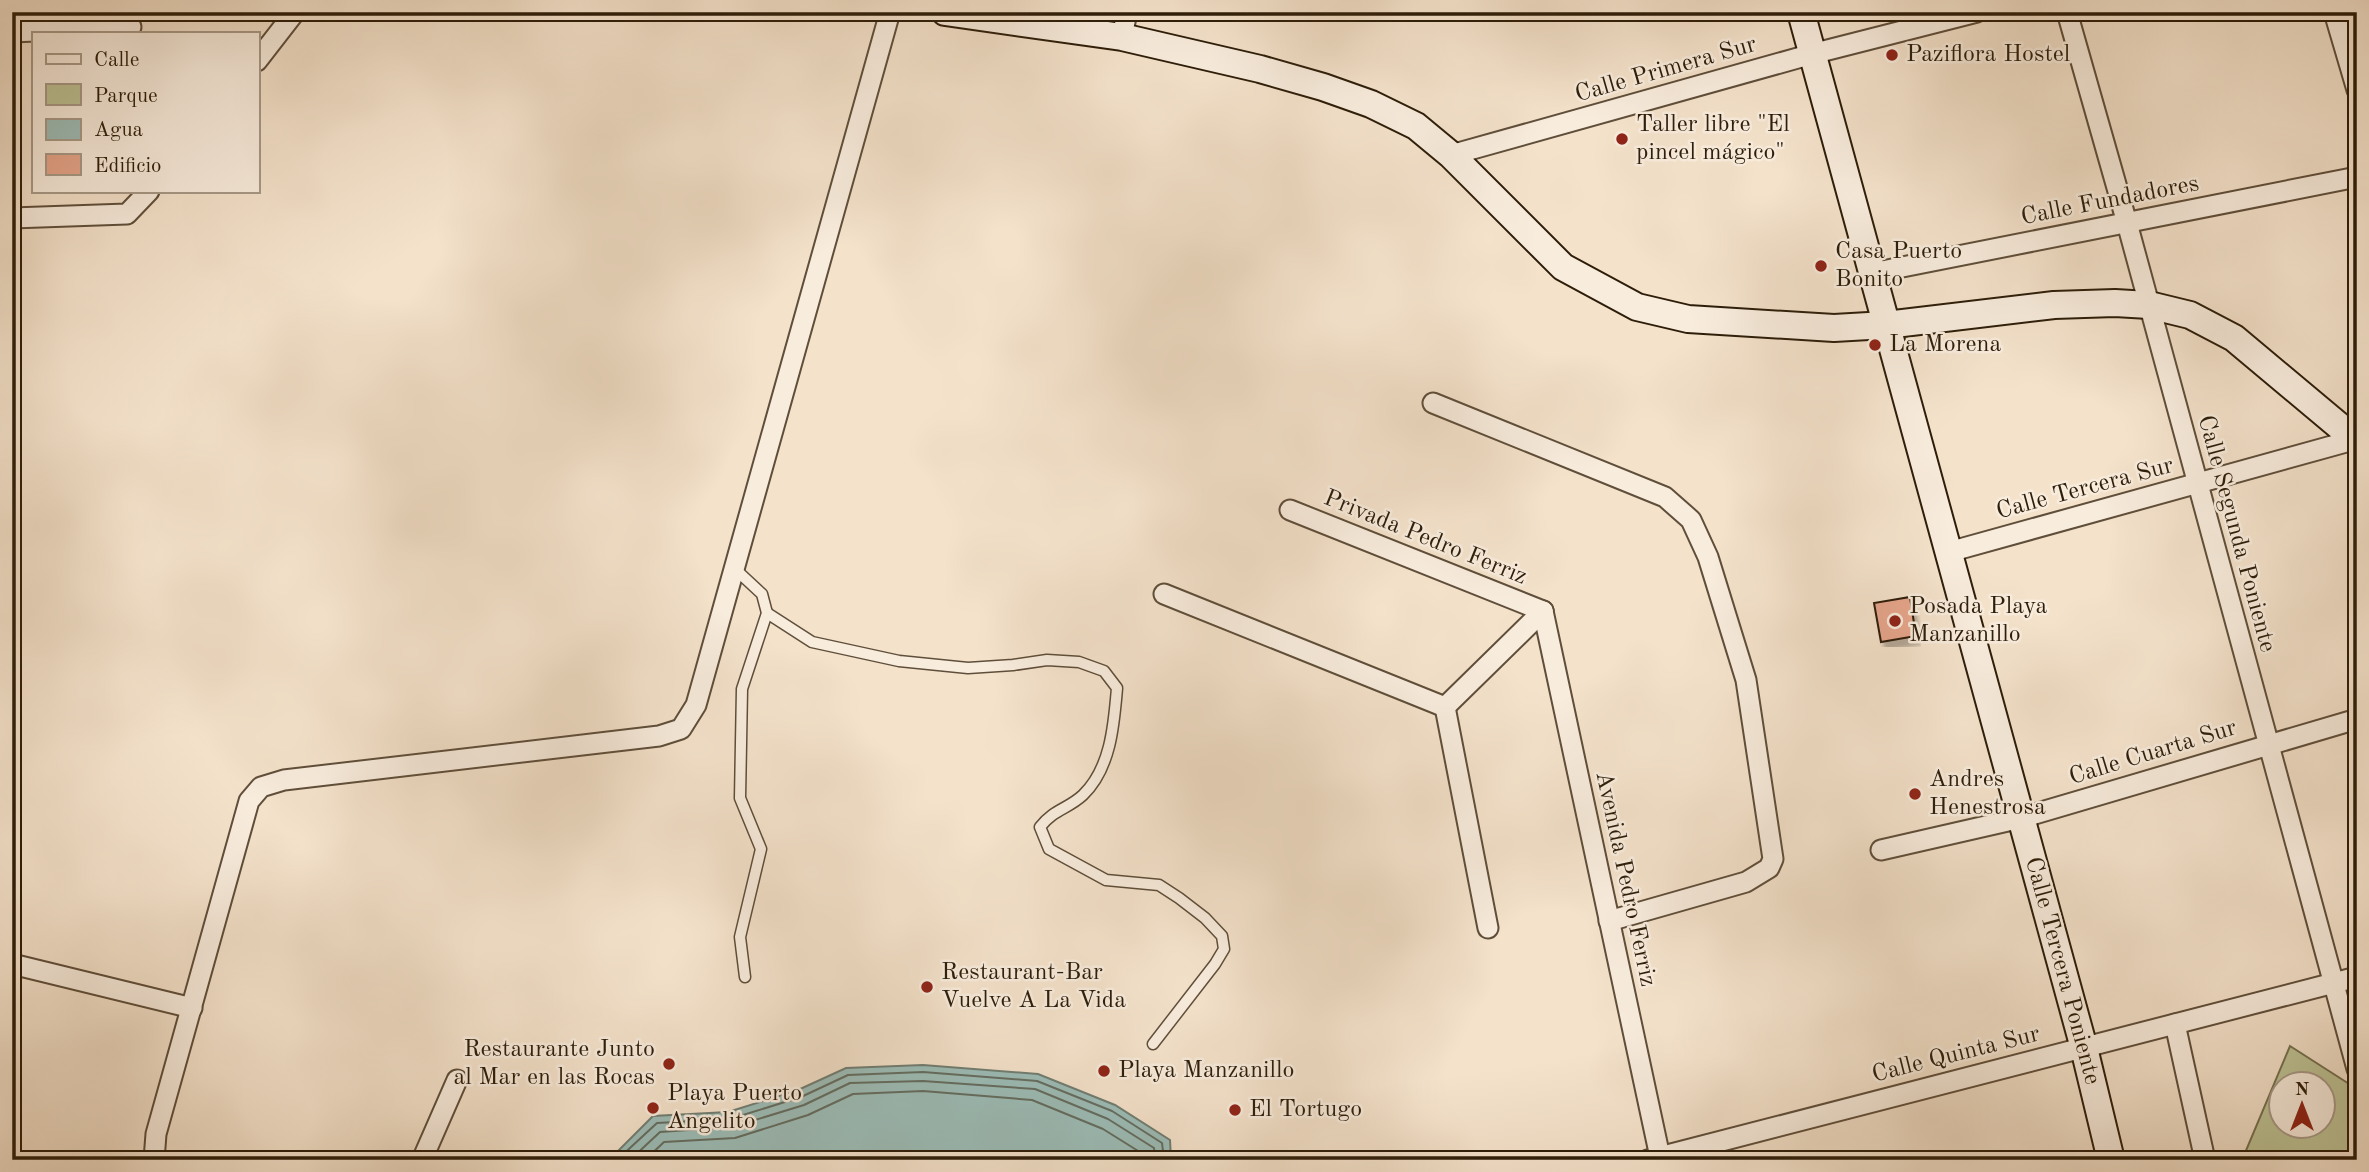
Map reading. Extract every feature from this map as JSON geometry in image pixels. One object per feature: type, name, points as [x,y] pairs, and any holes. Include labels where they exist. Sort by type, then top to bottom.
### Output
[{"type":"street","points":[[259,58],[295,12]]},
{"type":"street","points":[[154,1160],[156,1134],[250,801],[261,787],[284,780],[659,736],[681,729],[696,705],[890,12]]},
{"type":"street","points":[[945,12],[1124,25],[1359,99],[1416,126],[1451,156],[1563,267],[1637,307],[1688,319],[1834,328],[1886,326],[2054,305],[2115,303],[2149,306],[2190,315],[2234,338],[2356,440]]},
{"type":"street","name":"Calle Tercera Poniente","points":[[1801,12],[2084,1048],[2110,1160]]},
{"type":"street","name":"Calle Primera Sur","points":[[1451,156],[1812,54],[1978,12]]},
{"type":"street","name":"Calle Segunda Poniente","points":[[2067,12],[2127,223],[2356,1069]]},
{"type":"street","points":[[2334,12],[2357,90]]},
{"type":"street","points":[[12,32],[131,27]]},
{"type":"street","name":"Calle Fundadores","points":[[1872,273],[2357,177]]},
{"type":"street","points":[[12,218],[127,214],[148,192]]},
{"type":"street","points":[[1433,403],[1665,497],[1691,520],[1708,557],[1746,680],[1773,859],[1769,868],[1745,883],[1609,921]]},
{"type":"street","name":"Calle Tercera Sur","points":[[1949,552],[2356,440]]},
{"type":"street","name":"Privada Pedro Ferriz","points":[[1290,510],[1543,611]]},
{"type":"street","points":[[1164,594],[1445,708]]},
{"type":"street","points":[[1445,708],[1543,611]]},
{"type":"street","name":"Avenida Pedro Ferriz","points":[[1543,611],[1609,921],[1654,1158]]},
{"type":"street","points":[[1445,708],[1488,928]]},
{"type":"street","name":"Calle Cuarta Sur","points":[[1881,850],[2021,818],[2357,719]]},
{"type":"street","points":[[12,964],[191,1008]]},
{"type":"street","name":"Calle Quinta Sur","points":[[1654,1158],[1714,1151],[2084,1048],[2357,977]]},
{"type":"street","points":[[2175,1024],[2204,1160]]},
{"type":"street","points":[[422,1160],[457,1080]]},
{"type":"lane","points":[[734,568],[762,594],[768,613],[742,689],[740,798],[761,849],[740,937],[744,977]]},
{"type":"lane","points":[[768,613],[812,642],[899,661],[968,668],[1047,660],[1079,662],[1104,671],[1117,688],[1115,716],[1104,767],[1085,794],[1050,815],[1040,827],[1049,849],[1106,880],[1159,885],[1205,918],[1222,936],[1224,949],[1215,964],[1153,1044]]},
{"type":"green space","points":[[2290,1046],[2327,1070],[2280,1070]]},
{"type":"green space","points":[[2338,1077],[2357,1089],[2357,1160],[2242,1160],[2268,1098],[2268,1140],[2338,1140]]},
{"type":"water","points":[[923,1065],[1038,1074],[1115,1105],[1170,1140],[1171,1160],[609,1160],[653,1116],[728,1112],[798,1090],[846,1068]]},
{"type":"building","points":[[1910,597],[1916,636],[1881,642],[1874,603]]},
{"type":"place","name":"Paziflora Hostel","points":[[1892,55]]},
{"type":"place","name":"Taller libre \"El pincel mágico\"","points":[[1622,139]]},
{"type":"place","name":"Casa Puerto Bonito","points":[[1821,266]]},
{"type":"place","name":"La Morena","points":[[1875,345]]},
{"type":"place","name":"Posada Playa Manzanillo","points":[[1895,621]]},
{"type":"place","name":"Andres Henestrosa","points":[[1915,794]]},
{"type":"place","name":"Restaurant-Bar Vuelve A La Vida","points":[[927,987]]},
{"type":"place","name":"Restaurante Junto al Mar en las Rocas","points":[[669,1064]]},
{"type":"place","name":"Playa Manzanillo","points":[[1104,1071]]},
{"type":"place","name":"Playa Puerto Angelito","points":[[653,1108]]},
{"type":"place","name":"El Tortugo","points":[[1235,1110]]}]
